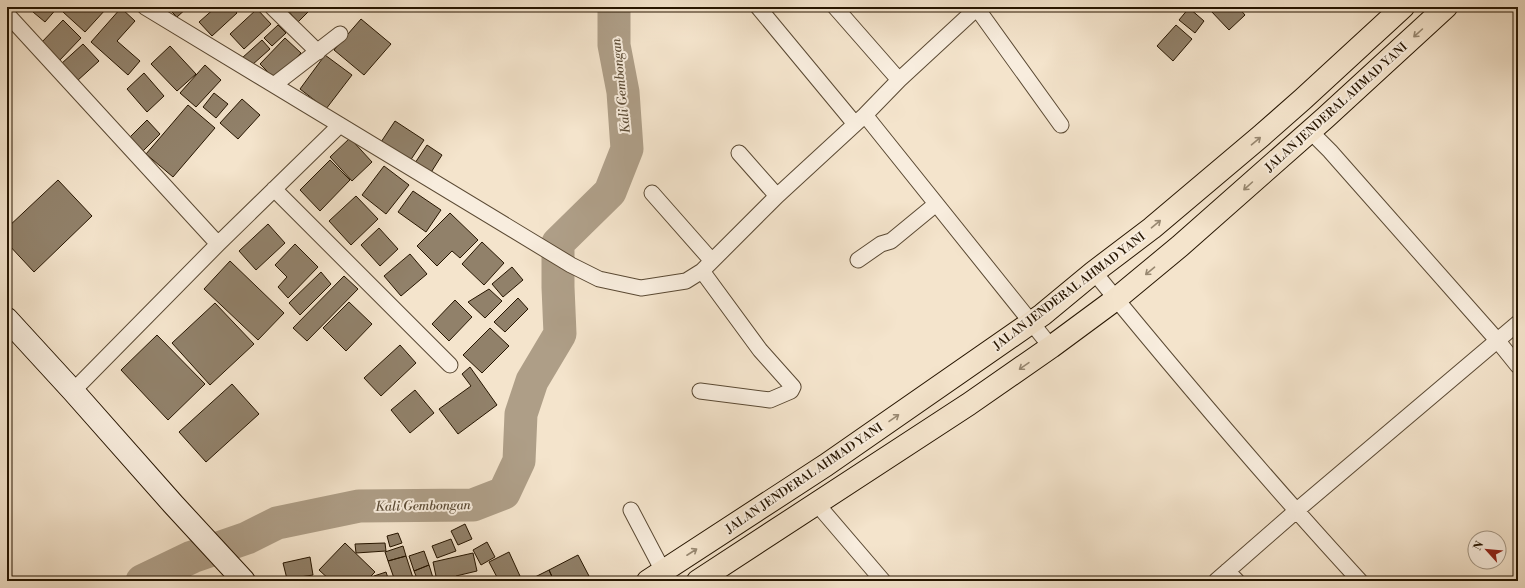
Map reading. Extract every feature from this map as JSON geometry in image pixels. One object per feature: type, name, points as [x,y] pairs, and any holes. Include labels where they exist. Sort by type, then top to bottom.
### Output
[{"type":"highway","name":"JALAN JENDERAL AHMAD YANI","points":[[656,576],[826,465],[1032,322],[1152,228],[1261,136],[1403,7]]},
{"type":"highway","name":"JALAN JENDERAL AHMAD YANI","points":[[698,581],[969,404],[1051,347],[1116,298],[1180,246],[1310,131],[1446,7]]},
{"type":"street","points":[[145,7],[571,265],[599,280],[641,288],[686,281],[707,266],[777,196],[860,120],[899,80],[977,7],[1061,125]]},
{"type":"street","points":[[272,7],[318,52]]},
{"type":"street","points":[[758,7],[936,204],[1051,347]]},
{"type":"street","points":[[835,7],[899,80]]},
{"type":"street","points":[[7,14],[218,244]]},
{"type":"street","points":[[274,85],[340,34]]},
{"type":"street","points":[[73,391],[218,244],[340,125]]},
{"type":"street","points":[[1310,131],[1330,151],[1497,340],[1518,366]]},
{"type":"street","points":[[739,153],[777,196]]},
{"type":"street","points":[[274,189],[450,365]]},
{"type":"street","points":[[652,193],[707,266],[760,350],[793,387],[791,391],[770,400],[700,392]]},
{"type":"street","points":[[858,260],[882,244],[891,241],[936,204]]},
{"type":"street","points":[[1094,272],[1129,316],[1296,511],[1360,581]]},
{"type":"street","points":[[7,319],[240,577]]},
{"type":"street","points":[[1227,578],[1296,511],[1497,340],[1518,324]]},
{"type":"street","points":[[816,504],[883,581]]},
{"type":"street","points":[[631,510],[656,576]]},
{"type":"building","points":[[37,7],[58,7],[45,22],[33,12]]},
{"type":"building","points":[[67,7],[104,7],[106,9],[85,32],[63,12]]},
{"type":"building","points":[[167,7],[188,7],[177,17]]},
{"type":"building","points":[[216,7],[232,7],[237,13],[212,36],[199,22]]},
{"type":"building","points":[[285,7],[313,7],[298,22]]},
{"type":"building","points":[[1213,7],[1238,7],[1245,15],[1229,30],[1210,10]]},
{"type":"building","points":[[121,8],[135,21],[117,41],[140,61],[128,75],[91,42]]},
{"type":"building","points":[[1189,8],[1204,21],[1195,33],[1179,20]]},
{"type":"building","points":[[257,9],[271,24],[244,49],[230,34]]},
{"type":"building","points":[[361,19],[391,44],[364,75],[334,50]]},
{"type":"building","points":[[63,20],[81,38],[58,62],[40,44]]},
{"type":"building","points":[[278,25],[286,33],[272,46],[264,38]]},
{"type":"building","points":[[1176,25],[1192,39],[1173,61],[1157,46]]},
{"type":"building","points":[[7,33],[12,39],[7,43]]},
{"type":"building","points":[[285,38],[301,53],[275,79],[260,64]]},
{"type":"building","points":[[262,40],[270,49],[252,65],[242,58]]},
{"type":"building","points":[[83,44],[99,61],[77,81],[61,64]]},
{"type":"building","points":[[170,46],[196,74],[177,91],[151,64]]},
{"type":"building","points":[[325,55],[352,75],[326,109],[300,89]]},
{"type":"building","points":[[205,65],[221,80],[196,107],[180,93]]},
{"type":"building","points":[[144,73],[164,96],[147,112],[127,89]]},
{"type":"building","points":[[214,93],[228,104],[216,118],[203,107]]},
{"type":"building","points":[[242,99],[260,115],[238,139],[220,123]]},
{"type":"building","points":[[188,105],[215,128],[173,177],[146,154]]},
{"type":"building","points":[[147,120],[160,134],[142,152],[129,138]]},
{"type":"building","points":[[395,121],[424,140],[410,161],[381,142]]},
{"type":"building","points":[[350,138],[372,162],[352,181],[330,157]]},
{"type":"building","points":[[427,145],[442,155],[430,174],[415,163]]},
{"type":"building","points":[[330,160],[350,180],[320,211],[300,190]]},
{"type":"building","points":[[384,166],[409,185],[386,214],[362,195]]},
{"type":"building","points":[[58,180],[92,216],[34,272],[7,243],[7,228]]},
{"type":"building","points":[[413,191],[441,210],[426,232],[398,212]]},
{"type":"building","points":[[356,196],[378,219],[351,245],[329,221]]},
{"type":"building","points":[[450,213],[478,240],[460,258],[452,251],[437,266],[417,246]]},
{"type":"building","points":[[268,224],[285,243],[256,270],[239,251]]},
{"type":"building","points":[[379,228],[398,249],[380,266],[361,245]]},
{"type":"building","points":[[482,242],[504,263],[484,285],[462,264]]},
{"type":"building","points":[[295,244],[318,267],[288,298],[278,287],[287,277],[275,265]]},
{"type":"building","points":[[410,254],[427,274],[401,296],[384,276]]},
{"type":"building","points":[[230,261],[284,313],[258,340],[204,289]]},
{"type":"building","points":[[512,267],[523,280],[503,297],[492,284]]},
{"type":"building","points":[[321,272],[331,284],[300,315],[289,303]]},
{"type":"building","points":[[344,276],[358,289],[307,341],[293,328]]},
{"type":"building","points":[[489,289],[502,301],[485,318],[468,302]]},
{"type":"building","points":[[518,298],[528,309],[505,332],[494,322]]},
{"type":"building","points":[[455,300],[472,317],[449,341],[432,324]]},
{"type":"building","points":[[349,302],[372,324],[346,351],[323,328]]},
{"type":"building","points":[[215,303],[254,344],[210,385],[172,343]]},
{"type":"building","points":[[490,328],[509,346],[482,373],[463,355]]},
{"type":"building","points":[[157,335],[205,384],[168,420],[121,370]]},
{"type":"building","points":[[400,345],[416,363],[381,396],[364,378]]},
{"type":"building","points":[[470,367],[497,405],[458,434],[439,409],[471,386],[462,374]]},
{"type":"building","points":[[232,384],[259,414],[206,462],[179,432]]},
{"type":"building","points":[[415,390],[434,413],[410,433],[391,410]]},
{"type":"building","points":[[465,524],[472,539],[458,545],[451,531]]},
{"type":"building","points":[[398,533],[402,543],[390,547],[387,536]]},
{"type":"building","points":[[451,539],[456,551],[437,558],[432,546]]},
{"type":"building","points":[[487,542],[495,557],[481,565],[473,550]]},
{"type":"building","points":[[345,543],[375,572],[366,581],[331,581],[319,570]]},
{"type":"building","points":[[385,543],[386,551],[356,553],[355,544]]},
{"type":"building","points":[[403,546],[406,556],[388,561],[385,552]]},
{"type":"building","points":[[424,551],[429,565],[414,571],[409,556]]},
{"type":"building","points":[[509,552],[520,576],[511,581],[499,581],[489,562]]},
{"type":"building","points":[[473,553],[477,571],[456,576],[457,581],[437,581],[433,562]]},
{"type":"building","points":[[578,555],[589,576],[578,581],[554,581],[549,570]]},
{"type":"building","points":[[406,556],[414,581],[395,581],[388,561]]},
{"type":"building","points":[[310,557],[313,575],[287,579],[283,563]]},
{"type":"building","points":[[429,565],[434,581],[418,581],[414,571]]},
{"type":"building","points":[[549,570],[554,581],[527,581]]},
{"type":"building","points":[[386,572],[389,581],[376,581],[374,576]]},
{"type":"waterway","name":"Kali Gembongan","points":[[142,581],[192,557],[247,538],[277,523],[359,506],[473,505],[504,493],[519,461],[521,414],[532,381],[560,334],[558,243],[610,192],[627,149],[623,92],[614,45],[614,7]]}]
